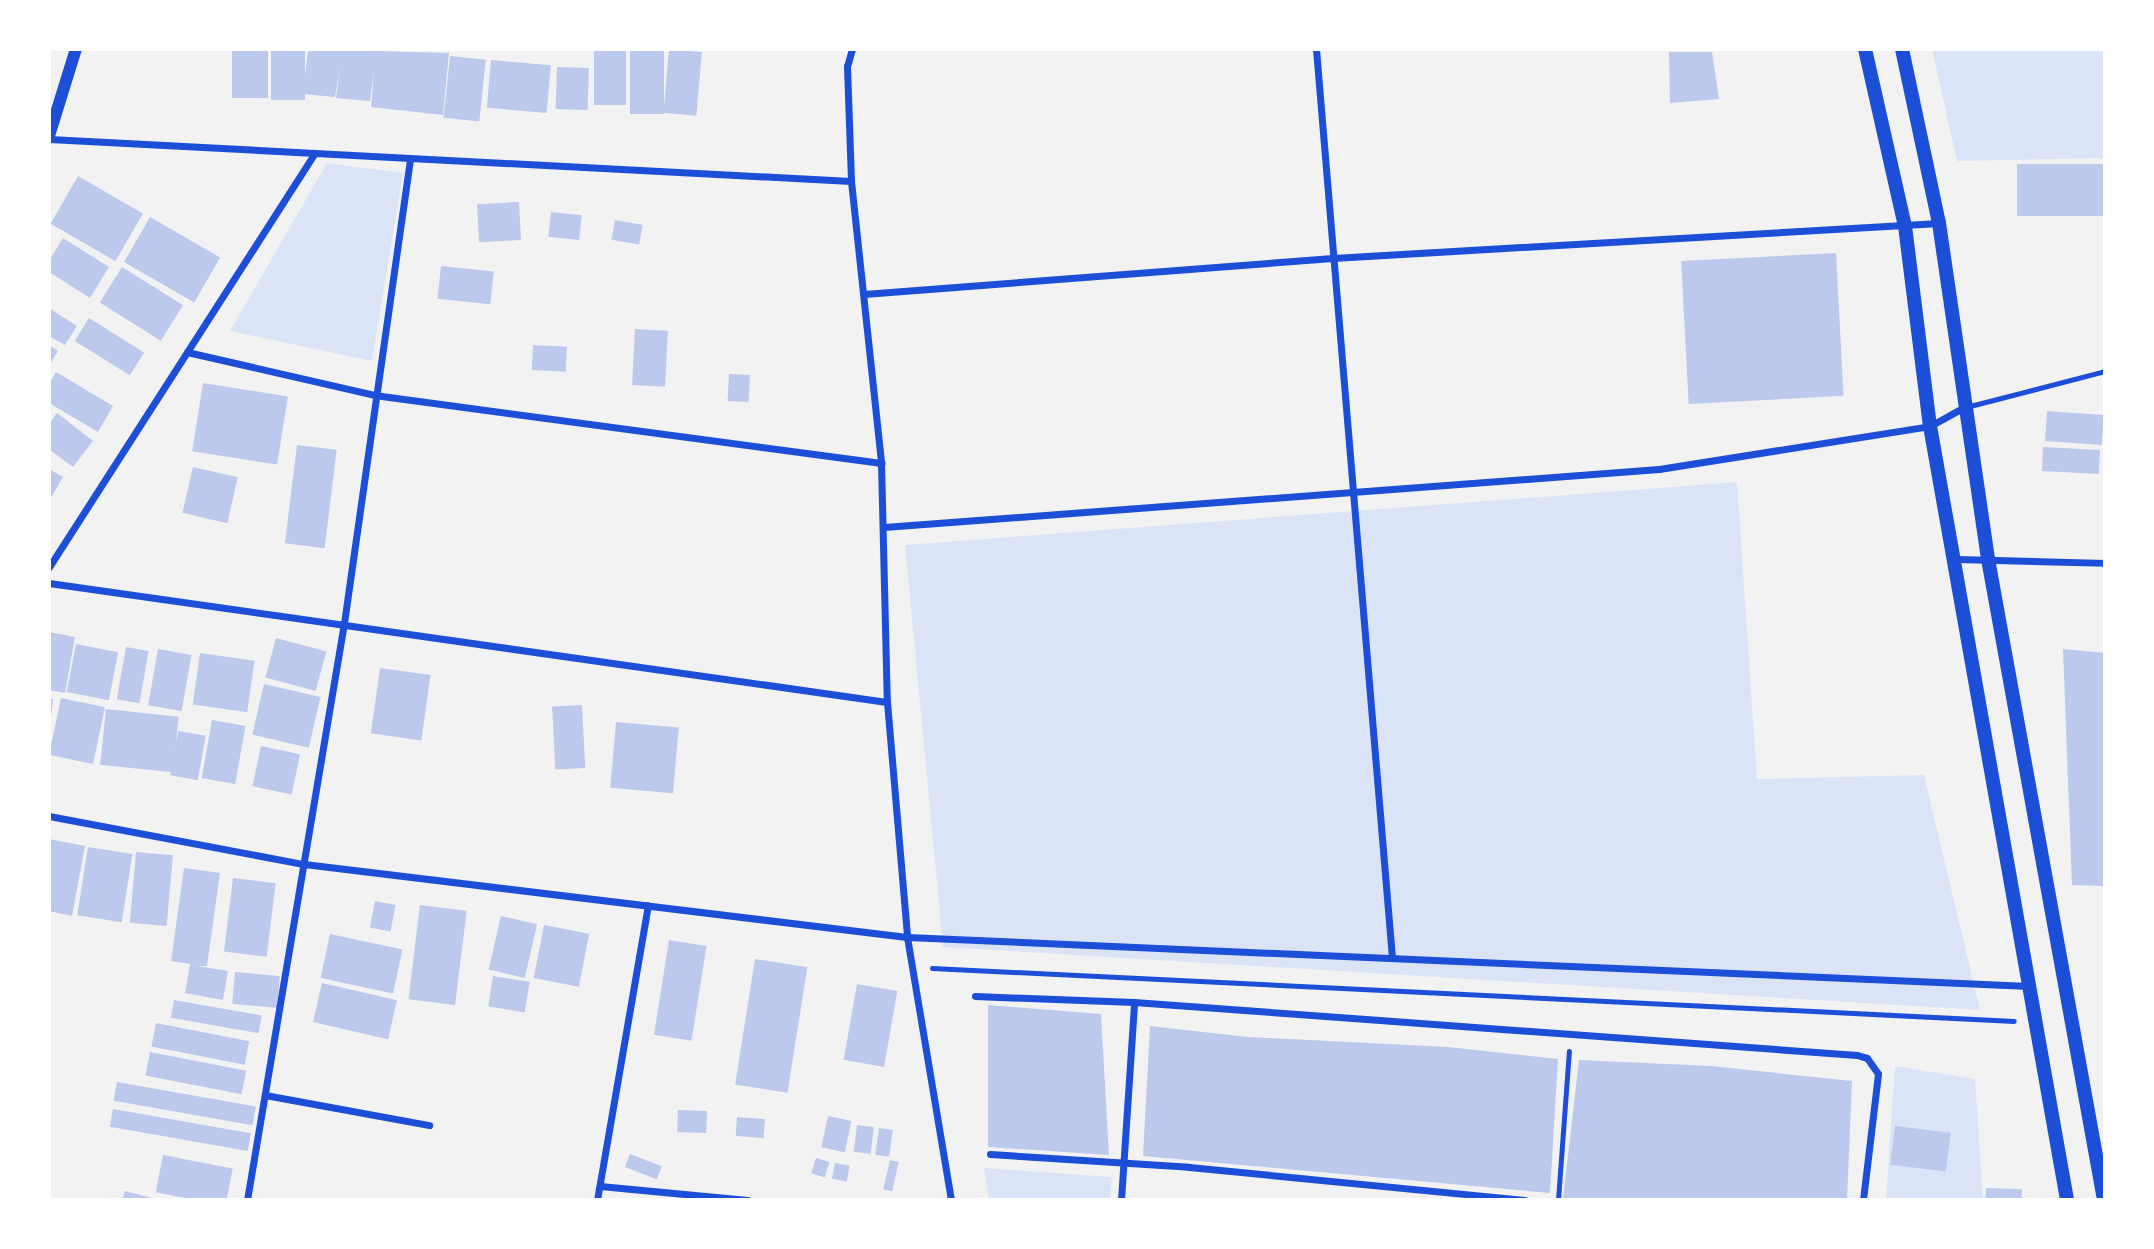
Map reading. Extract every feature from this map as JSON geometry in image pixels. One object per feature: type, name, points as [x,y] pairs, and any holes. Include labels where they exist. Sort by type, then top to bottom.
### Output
[{"type":"main road","points":[[1866,49],[1905,226],[1930,426],[1957,559],[2067,1200]]},
{"type":"main road","points":[[1902,49],[1940,223],[1964,408],[1989,559],[2104,1200]]},
{"type":"street","points":[[76,49],[49,138],[313,155],[851,181]]},
{"type":"street","points":[[852,49],[847,66],[851,181],[881,463],[887,702],[907,937],[951,1200]]},
{"type":"street","points":[[1316,49],[1356,493],[1392,958]]},
{"type":"street","points":[[49,567],[313,155]]},
{"type":"street","points":[[247,1200],[344,623],[374,395],[410,159]]},
{"type":"street","points":[[864,294],[1333,258],[1940,223]]},
{"type":"street","points":[[187,352],[374,395],[881,463]]},
{"type":"street","points":[[884,527],[1659,469],[1930,426],[1964,408]]},
{"type":"street","points":[[1957,559],[2105,563]]},
{"type":"street","points":[[49,583],[887,702]]},
{"type":"street","points":[[49,816],[304,864],[907,937],[2029,986]]},
{"type":"street","points":[[597,1200],[648,905]]},
{"type":"street","points":[[975,996],[1134,1002],[1857,1055],[1875,1066],[1878,1074],[1863,1200]]},
{"type":"street","points":[[1121,1200],[1134,1002]]},
{"type":"street","points":[[265,1095],[429,1125]]},
{"type":"street","points":[[990,1154],[1524,1200]]},
{"type":"street","points":[[600,1186],[747,1200]]},
{"type":"lane","points":[[1964,408],[2105,371]]},
{"type":"path","points":[[912,967],[2035,1022]]},
{"type":"path","points":[[1558,1200],[1570,1034]]},
{"type":"shaded area","points":[[1932,49],[2105,49],[2105,158],[1957,161]]},
{"type":"shaded area","points":[[327,163],[403,173],[372,361],[230,331]]},
{"type":"shaded area","points":[[1737,482],[1757,779],[1924,775],[1980,1010],[943,947],[905,545]]},
{"type":"shaded area","points":[[1895,1066],[1975,1079],[1983,1200],[1886,1200]]},
{"type":"shaded area","points":[[984,1168],[1112,1177],[1110,1200],[989,1200]]},
{"type":"building","points":[[232,49],[268,49],[268,98],[232,98]]},
{"type":"building","points":[[271,49],[305,49],[305,100],[271,100]]},
{"type":"building","points":[[308,49],[449,53],[443,115],[371,107],[374,71],[370,101],[336,98],[340,67],[335,97],[303,94]]},
{"type":"building","points":[[594,49],[626,49],[626,105],[594,105]]},
{"type":"building","points":[[630,49],[664,49],[664,114],[630,114]]},
{"type":"building","points":[[669,49],[702,52],[696,116],[663,113]]},
{"type":"building","points":[[1669,52],[1712,52],[1719,99],[1670,103]]},
{"type":"building","points":[[450,56],[486,60],[479,121],[444,118]]},
{"type":"building","points":[[491,60],[551,65],[547,113],[487,108]]},
{"type":"building","points":[[557,67],[589,68],[588,110],[556,109]]},
{"type":"building","points":[[2017,164],[2105,164],[2105,216],[2017,216]]},
{"type":"building","points":[[78,176],[143,214],[115,261],[50,224]]},
{"type":"building","points":[[519,202],[521,240],[479,242],[477,204]]},
{"type":"building","points":[[551,212],[582,215],[579,240],[548,237]]},
{"type":"building","points":[[150,217],[220,258],[194,303],[124,262]]},
{"type":"building","points":[[615,220],[643,225],[639,245],[612,240]]},
{"type":"building","points":[[63,238],[109,267],[90,298],[49,272],[49,261]]},
{"type":"building","points":[[1836,253],[1843,396],[1689,404],[1681,261]]},
{"type":"building","points":[[441,266],[494,272],[490,304],[438,299]]},
{"type":"building","points":[[122,267],[183,305],[161,341],[100,303]]},
{"type":"building","points":[[49,308],[77,326],[65,345],[49,336]]},
{"type":"building","points":[[89,318],[144,352],[130,375],[75,341]]},
{"type":"building","points":[[635,329],[668,331],[665,387],[632,385]]},
{"type":"building","points":[[49,345],[58,351],[49,366]]},
{"type":"building","points":[[533,345],[567,347],[566,372],[532,370]]},
{"type":"building","points":[[56,372],[113,406],[98,432],[49,403],[49,384]]},
{"type":"building","points":[[729,374],[750,375],[749,402],[728,401]]},
{"type":"building","points":[[203,383],[288,396],[277,465],[192,451]]},
{"type":"building","points":[[2047,411],[2104,415],[2102,445],[2045,441]]},
{"type":"building","points":[[57,413],[93,441],[73,467],[49,449],[49,424]]},
{"type":"building","points":[[297,445],[337,450],[325,548],[285,543]]},
{"type":"building","points":[[2043,447],[2100,450],[2099,474],[2042,471]]},
{"type":"building","points":[[193,467],[238,477],[227,523],[182,513]]},
{"type":"building","points":[[49,469],[63,477],[49,501]]},
{"type":"building","points":[[49,632],[75,637],[65,693],[49,690]]},
{"type":"building","points":[[276,638],[326,651],[316,691],[265,678]]},
{"type":"building","points":[[76,644],[118,652],[109,700],[67,692]]},
{"type":"building","points":[[126,647],[149,651],[139,703],[117,699]]},
{"type":"building","points":[[158,649],[191,655],[182,711],[148,705]]},
{"type":"building","points":[[2063,649],[2105,653],[2105,886],[2072,885]]},
{"type":"building","points":[[200,653],[254,661],[247,712],[193,704]]},
{"type":"building","points":[[380,668],[431,675],[421,740],[371,733]]},
{"type":"building","points":[[264,684],[321,697],[309,748],[252,735]]},
{"type":"building","points":[[61,698],[105,707],[93,764],[49,755]]},
{"type":"building","points":[[49,699],[53,699],[51,717],[49,717]]},
{"type":"building","points":[[582,705],[585,768],[555,769],[552,707]]},
{"type":"building","points":[[106,709],[179,717],[173,772],[100,765]]},
{"type":"building","points":[[212,720],[245,726],[235,784],[202,778]]},
{"type":"building","points":[[616,722],[679,727],[673,793],[610,788]]},
{"type":"building","points":[[178,731],[206,736],[198,780],[170,775]]},
{"type":"building","points":[[261,746],[300,754],[292,794],[252,786]]},
{"type":"building","points":[[49,839],[85,846],[72,916],[49,911]]},
{"type":"building","points":[[88,847],[132,854],[122,922],[77,915]]},
{"type":"building","points":[[136,852],[173,855],[167,926],[130,923]]},
{"type":"building","points":[[184,868],[220,873],[207,966],[197,966],[228,971],[223,1000],[185,993],[190,964],[171,961]]},
{"type":"building","points":[[233,878],[276,883],[267,957],[224,951]]},
{"type":"building","points":[[375,901],[396,905],[390,932],[370,928]]},
{"type":"building","points":[[420,905],[467,911],[455,1005],[408,999]]},
{"type":"building","points":[[501,916],[537,924],[525,978],[489,970]]},
{"type":"building","points":[[544,925],[589,934],[579,987],[534,978]]},
{"type":"building","points":[[330,934],[402,949],[393,993],[321,978]]},
{"type":"building","points":[[669,940],[707,946],[692,1041],[654,1035]]},
{"type":"building","points":[[755,959],[807,967],[787,1093],[735,1084]]},
{"type":"building","points":[[235,972],[280,976],[277,1008],[232,1004]]},
{"type":"building","points":[[493,976],[530,982],[525,1012],[488,1007]]},
{"type":"building","points":[[322,983],[397,1000],[388,1039],[313,1022]]},
{"type":"building","points":[[857,984],[897,991],[884,1067],[844,1060]]},
{"type":"building","points":[[174,1000],[262,1015],[259,1033],[171,1018]]},
{"type":"building","points":[[988,1005],[1101,1014],[1109,1155],[988,1147]]},
{"type":"building","points":[[156,1023],[249,1041],[245,1065],[151,1047]]},
{"type":"building","points":[[1150,1026],[1248,1037],[1448,1047],[1558,1059],[1550,1193],[1143,1156]]},
{"type":"building","points":[[150,1052],[246,1071],[242,1094],[145,1076]]},
{"type":"building","points":[[1579,1060],[1711,1066],[1852,1081],[1847,1200],[1563,1199]]},
{"type":"building","points":[[117,1082],[256,1106],[253,1125],[114,1101]]},
{"type":"building","points":[[113,1109],[251,1133],[248,1151],[110,1127]]},
{"type":"building","points":[[678,1110],[707,1111],[706,1133],[677,1132]]},
{"type":"building","points":[[828,1116],[851,1121],[845,1152],[821,1147]]},
{"type":"building","points":[[737,1117],[765,1119],[764,1138],[736,1136]]},
{"type":"building","points":[[857,1125],[874,1127],[871,1154],[854,1152]]},
{"type":"building","points":[[1895,1126],[1951,1133],[1946,1172],[1890,1165]]},
{"type":"building","points":[[879,1128],[893,1130],[889,1157],[875,1155]]},
{"type":"building","points":[[630,1154],[662,1166],[657,1179],[625,1167]]},
{"type":"building","points":[[163,1155],[233,1169],[227,1200],[195,1200],[156,1192]]},
{"type":"building","points":[[816,1158],[829,1162],[825,1177],[811,1173]]},
{"type":"building","points":[[890,1160],[899,1162],[892,1191],[883,1189]]},
{"type":"building","points":[[835,1163],[850,1166],[847,1182],[832,1179]]},
{"type":"building","points":[[1986,1188],[2022,1189],[2022,1200],[1986,1200]]},
{"type":"building","points":[[125,1191],[156,1199],[156,1200],[122,1200]]}]
